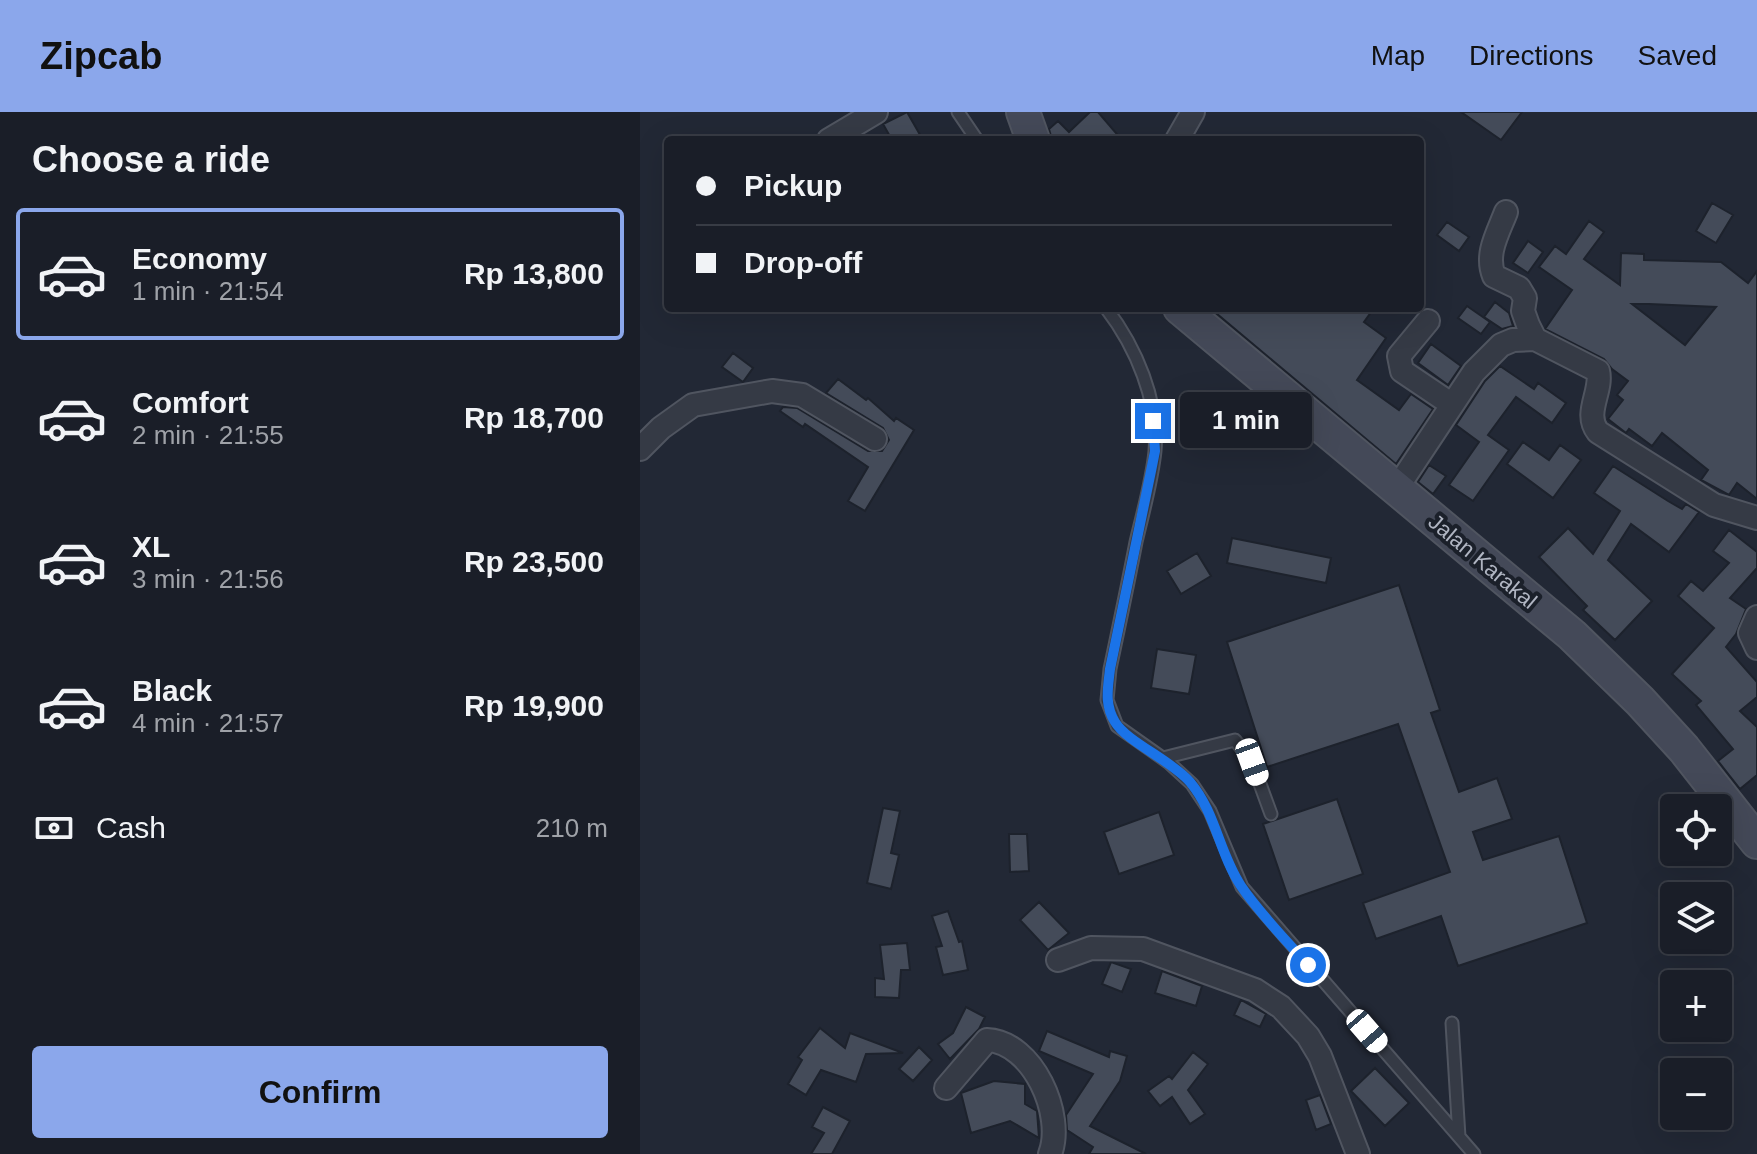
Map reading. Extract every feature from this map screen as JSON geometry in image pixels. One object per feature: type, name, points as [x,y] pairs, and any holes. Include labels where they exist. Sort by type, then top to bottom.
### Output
[{"type":"main road","points":[[1023,112],[1032,136]]},
{"type":"main road","name":"Jalan Karakal","points":[[1185,312],[1572,635],[1640,701],[1702,771],[1757,842]]},
{"type":"street","points":[[836,136],[876,112]]},
{"type":"street","points":[[1179,136],[1193,112]]},
{"type":"street","points":[[1506,212],[1491,249],[1490,265],[1494,276],[1519,288],[1525,298],[1523,311],[1535,339]]},
{"type":"street","points":[[1428,321],[1399,356],[1399,363],[1402,371],[1451,404]]},
{"type":"street","points":[[1397,488],[1482,362],[1501,345],[1513,340],[1535,339],[1598,371],[1600,377],[1592,415],[1598,432],[1714,505],[1757,518]]},
{"type":"street","points":[[640,449],[661,428],[693,405],[772,391],[802,395],[875,439]]},
{"type":"street","points":[[1757,617],[1750,633],[1757,648]]},
{"type":"street","points":[[1058,960],[1091,948],[1143,949],[1255,990],[1281,1007],[1308,1036],[1320,1056],[1358,1154]]},
{"type":"street","points":[[946,1088],[987,1040],[1003,1041],[1026,1056],[1038,1074],[1054,1123],[1050,1154]]},
{"type":"lane","points":[[958,112],[974,136]]},
{"type":"lane","points":[[1109,312],[1125,332],[1137,357],[1155,436],[1107,700],[1117,726],[1182,773],[1202,798],[1242,887],[1474,1154]]},
{"type":"lane","points":[[1163,758],[1235,740],[1252,762],[1271,814]]},
{"type":"lane","points":[[1452,1023],[1459,1137]]},
{"type":"building","points":[[907,112],[921,136],[890,136],[883,124]]},
{"type":"building","points":[[1090,112],[1098,112],[1119,136],[1051,136],[1049,129],[1058,121],[1069,132]]},
{"type":"building","points":[[1461,112],[1522,112],[1501,140]]},
{"type":"building","points":[[1712,203],[1733,215],[1716,243],[1696,231]]},
{"type":"building","points":[[1589,221],[1604,232],[1584,259],[1620,285],[1621,253],[1644,254],[1644,260],[1721,262],[1748,283],[1757,271],[1757,499],[1737,483],[1729,495],[1701,480],[1708,470],[1662,433],[1652,446],[1629,429],[1626,433],[1608,419],[1623,400],[1617,395],[1628,381],[1604,359],[1545,329],[1572,290],[1539,267],[1555,246],[1566,254]],"holes":[[[1632,304],[1716,307],[1685,345]]]},
{"type":"building","points":[[1447,222],[1469,237],[1459,251],[1437,235]]},
{"type":"building","points":[[1528,241],[1543,252],[1528,273],[1513,263]]},
{"type":"building","points":[[1495,302],[1509,313],[1513,326],[1502,329],[1484,317]]},
{"type":"building","points":[[1467,306],[1490,322],[1481,334],[1458,318]]},
{"type":"building","points":[[1215,312],[1371,312],[1364,322],[1386,338],[1357,380],[1399,410],[1411,394],[1433,409],[1396,464]]},
{"type":"building","points":[[1431,344],[1461,366],[1448,385],[1418,363]]},
{"type":"building","points":[[733,353],[753,368],[743,382],[722,367]]},
{"type":"building","points":[[1500,366],[1534,389],[1538,383],[1566,403],[1552,423],[1516,397],[1488,435],[1509,450],[1473,501],[1449,485],[1479,442],[1456,425],[1485,381]]},
{"type":"building","points":[[838,379],[866,400],[868,398],[894,421],[896,418],[914,430],[865,511],[848,501],[868,467],[805,424],[803,427],[780,411],[783,407],[797,408],[868,451],[882,451],[889,440],[883,428],[826,393]]},
{"type":"building","points":[[1523,442],[1549,460],[1560,445],[1581,460],[1553,498],[1507,464]]},
{"type":"building","points":[[1429,465],[1446,476],[1433,494],[1418,482]]},
{"type":"building","points":[[1613,466],[1682,509],[1686,504],[1699,512],[1669,552],[1631,524],[1608,560],[1652,601],[1615,640],[1583,610],[1587,606],[1539,557],[1568,528],[1593,554],[1620,511],[1594,493]]},
{"type":"building","points":[[1729,530],[1757,552],[1757,568],[1730,598],[1746,609],[1736,634],[1726,647],[1757,682],[1757,697],[1740,711],[1757,727],[1757,775],[1740,789],[1718,761],[1733,749],[1696,705],[1701,701],[1672,674],[1714,628],[1678,596],[1691,581],[1703,591],[1729,563],[1713,551]]},
{"type":"building","points":[[1232,538],[1331,558],[1326,583],[1227,563]]},
{"type":"building","points":[[1197,553],[1211,576],[1181,594],[1167,571]]},
{"type":"building","points":[[1399,585],[1440,710],[1431,713],[1459,792],[1497,778],[1512,819],[1473,832],[1483,860],[1559,836],[1587,923],[1458,966],[1441,916],[1376,939],[1363,903],[1450,872],[1398,724],[1267,767],[1227,642]]},
{"type":"building","points":[[1157,649],[1196,655],[1189,694],[1151,688]]},
{"type":"building","points":[[1337,799],[1363,874],[1289,900],[1263,824]]},
{"type":"building","points":[[883,808],[900,811],[891,853],[899,855],[891,889],[867,883]]},
{"type":"building","points":[[1159,812],[1174,855],[1119,874],[1104,832]]},
{"type":"building","points":[[1009,834],[1027,834],[1029,871],[1010,872]]},
{"type":"building","points":[[1039,902],[1069,933],[1048,950],[1020,920]]},
{"type":"building","points":[[948,911],[959,942],[962,941],[968,970],[943,975],[936,947],[942,946],[932,916]]},
{"type":"building","points":[[907,943],[910,970],[901,970],[899,998],[875,997],[875,978],[884,979],[880,945]]},
{"type":"building","points":[[1111,962],[1131,969],[1122,992],[1102,984]]},
{"type":"building","points":[[1162,971],[1202,986],[1196,1006],[1155,993]]},
{"type":"building","points":[[1241,1000],[1266,1014],[1260,1027],[1234,1015]]},
{"type":"building","points":[[966,1007],[985,1017],[979,1029],[950,1059],[938,1044],[953,1033]]},
{"type":"building","points":[[820,1028],[845,1048],[850,1033],[903,1053],[866,1054],[856,1082],[821,1070],[806,1095],[788,1084],[802,1060],[798,1057]]},
{"type":"building","points":[[1047,1031],[1109,1057],[1110,1051],[1127,1056],[1120,1081],[1090,1126],[1146,1154],[1089,1154],[1093,1147],[1067,1130],[1066,1115],[1093,1074],[1039,1051]]},
{"type":"building","points":[[919,1047],[932,1060],[913,1081],[899,1069]]},
{"type":"building","points":[[1193,1052],[1208,1064],[1188,1090],[1205,1114],[1190,1124],[1172,1097],[1160,1106],[1148,1091],[1169,1076],[1172,1079]]},
{"type":"building","points":[[1375,1068],[1409,1103],[1385,1126],[1351,1091]]},
{"type":"building","points":[[994,1081],[1025,1084],[1025,1104],[1037,1111],[1039,1138],[1010,1121],[971,1133],[961,1093]]},
{"type":"building","points":[[1320,1095],[1331,1124],[1316,1130],[1306,1100]]},
{"type":"building","points":[[823,1107],[850,1121],[832,1154],[811,1154],[824,1133],[812,1127]]},
{"type":"route","points":[[1153,421],[1155,451],[1110,669],[1107,700],[1110,713],[1117,726],[1153,750],[1192,784],[1210,811],[1242,887],[1308,965]]}]
